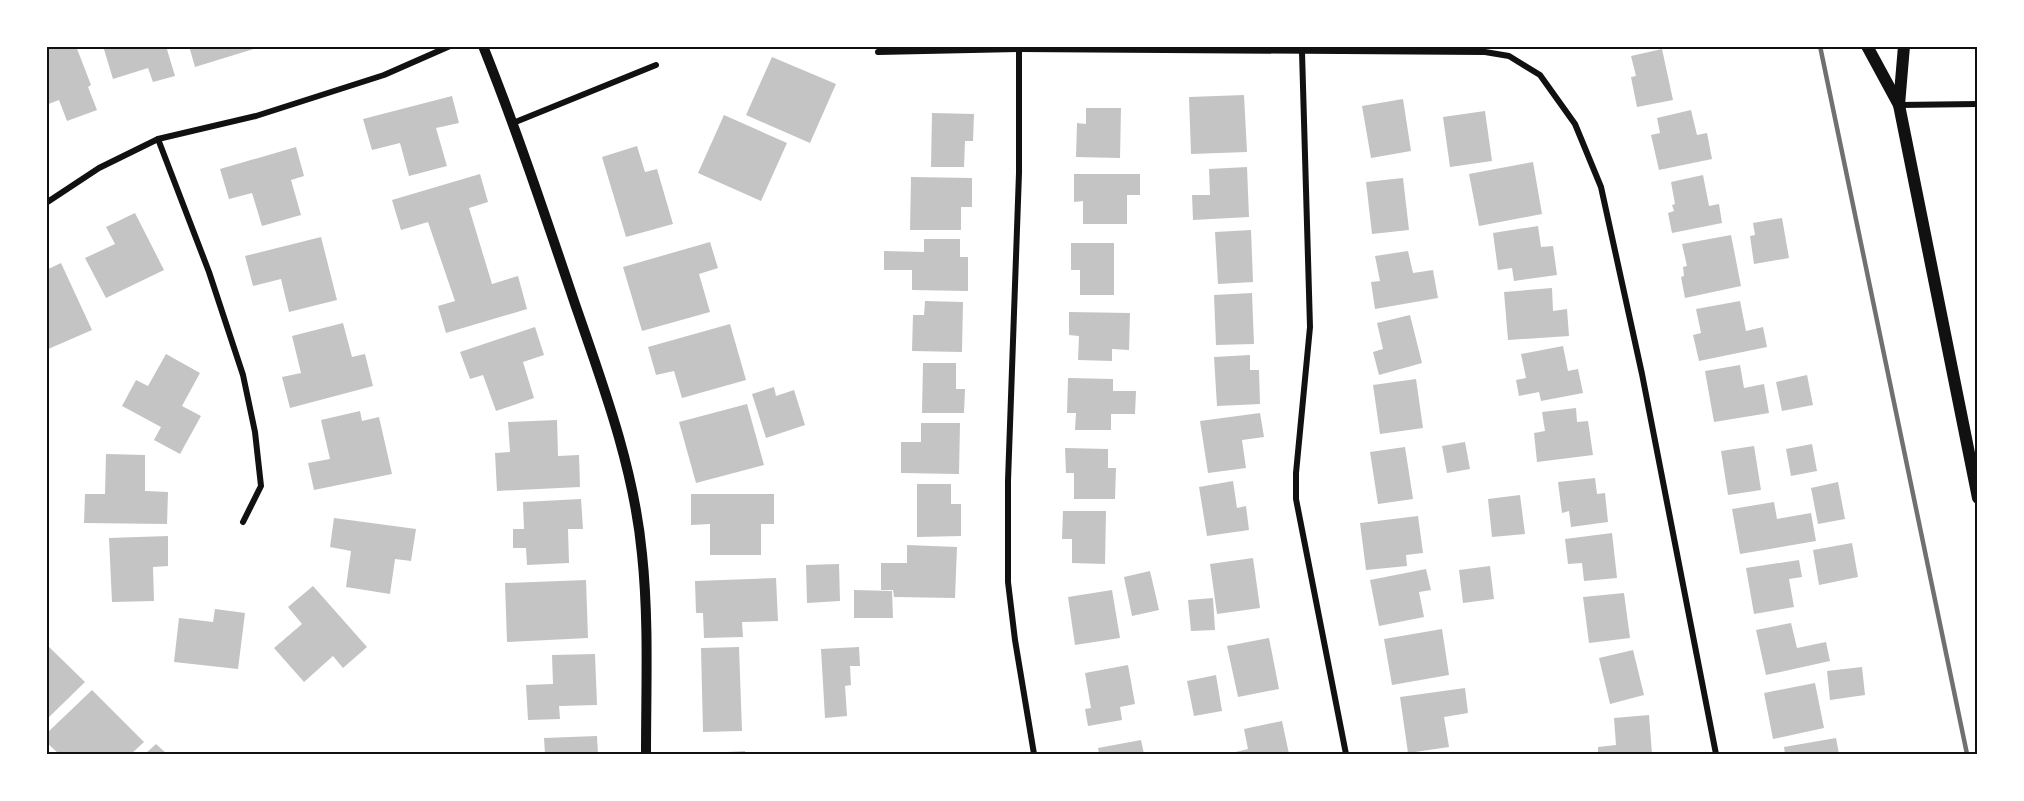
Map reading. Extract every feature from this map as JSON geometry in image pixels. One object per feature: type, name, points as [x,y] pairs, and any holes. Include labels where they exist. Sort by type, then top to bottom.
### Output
[{"type":"main road","points":[[1867,46],[1899,105]]},
{"type":"main road","points":[[1904,46],[1899,105],[1977,498]]},
{"type":"street","points":[[46,203],[99,168],[158,139],[256,116],[374,79],[450,46]]},
{"type":"street","points":[[483,46],[513,123],[612,411],[631,487],[642,553],[645,595],[646,754]]},
{"type":"street","points":[[1509,46],[1509,56]]},
{"type":"street","points":[[878,51],[1019,49],[1485,52],[1509,56],[1540,75],[1575,124],[1601,187],[1642,374],[1716,754]]},
{"type":"street","points":[[1019,49],[1019,173],[1009,469],[1008,582],[1034,754]]},
{"type":"street","points":[[1302,52],[1310,327],[1296,473],[1296,499],[1346,754]]},
{"type":"street","points":[[513,123],[656,65]]},
{"type":"street","points":[[1899,105],[1977,104]]},
{"type":"street","points":[[158,139],[209,272],[243,375],[255,432],[261,486],[243,522]]},
{"type":"building","points":[[46,46],[76,46],[91,85],[88,87],[97,110],[67,121],[59,100],[46,105]]},
{"type":"building","points":[[103,46],[166,46],[175,76],[153,82],[148,68],[113,79]]},
{"type":"building","points":[[189,46],[260,46],[260,47],[195,67]]},
{"type":"building","points":[[1662,49],[1673,100],[1637,107],[1631,77],[1636,76],[1631,56]]},
{"type":"building","points":[[772,57],[836,84],[810,143],[746,115]]},
{"type":"building","points":[[1244,95],[1247,152],[1191,154],[1189,97]]},
{"type":"building","points":[[452,96],[459,123],[436,128],[447,166],[409,176],[400,143],[372,150],[363,119]]},
{"type":"building","points":[[1403,99],[1411,151],[1371,158],[1362,106]]},
{"type":"building","points":[[1086,108],[1121,108],[1120,158],[1076,157],[1077,123],[1086,124]]},
{"type":"building","points":[[1691,110],[1697,135],[1707,133],[1712,159],[1659,170],[1651,135],[1660,133],[1657,118]]},
{"type":"building","points":[[1485,111],[1492,161],[1450,167],[1443,117]]},
{"type":"building","points":[[932,113],[974,114],[973,141],[965,141],[964,167],[931,167]]},
{"type":"building","points":[[724,115],[787,143],[761,201],[698,173]]},
{"type":"building","points":[[637,146],[645,172],[657,169],[673,224],[626,237],[602,157]]},
{"type":"building","points":[[296,147],[304,176],[291,180],[301,215],[262,226],[252,193],[229,199],[220,169]]},
{"type":"building","points":[[1533,162],[1542,214],[1479,226],[1469,174]]},
{"type":"building","points":[[1247,167],[1249,217],[1193,220],[1192,195],[1210,195],[1209,169]]},
{"type":"building","points":[[480,174],[488,202],[469,208],[492,284],[518,276],[527,309],[446,333],[438,306],[455,301],[428,222],[401,230],[392,200]]},
{"type":"building","points":[[1074,174],[1140,174],[1140,195],[1127,195],[1127,224],[1083,224],[1083,201],[1074,202]]},
{"type":"building","points":[[1703,175],[1709,206],[1719,204],[1722,223],[1672,233],[1668,213],[1674,211],[1672,205],[1675,204],[1671,182]]},
{"type":"building","points":[[911,177],[972,178],[972,207],[961,207],[961,230],[910,230]]},
{"type":"building","points":[[1403,178],[1409,230],[1372,234],[1366,182]]},
{"type":"building","points":[[135,213],[164,270],[106,298],[85,258],[115,244],[106,227]]},
{"type":"building","points":[[1782,218],[1789,258],[1754,264],[1750,236],[1755,235],[1753,223]]},
{"type":"building","points":[[1538,226],[1541,247],[1553,246],[1557,275],[1514,281],[1512,268],[1498,270],[1493,233]]},
{"type":"building","points":[[1251,230],[1253,282],[1218,284],[1215,232]]},
{"type":"building","points":[[1731,235],[1741,286],[1685,298],[1681,277],[1684,276],[1683,267],[1687,266],[1682,244]]},
{"type":"building","points":[[321,237],[337,300],[289,312],[281,279],[253,286],[245,256]]},
{"type":"building","points":[[924,239],[960,239],[960,257],[968,257],[968,291],[912,290],[912,270],[884,270],[884,251],[924,252]]},
{"type":"building","points":[[710,242],[718,268],[699,274],[710,312],[642,331],[623,267]]},
{"type":"building","points":[[1071,243],[1114,243],[1114,295],[1080,295],[1080,270],[1071,270]]},
{"type":"building","points":[[1408,251],[1413,273],[1433,270],[1438,298],[1375,309],[1371,282],[1380,281],[1375,256]]},
{"type":"building","points":[[61,263],[92,330],[46,350],[46,270]]},
{"type":"building","points":[[1552,288],[1553,311],[1567,309],[1569,336],[1508,340],[1504,292]]},
{"type":"building","points":[[1252,293],[1254,344],[1216,345],[1214,295]]},
{"type":"building","points":[[925,301],[963,302],[962,352],[912,351],[913,315],[924,315]]},
{"type":"building","points":[[1740,301],[1746,331],[1763,327],[1767,347],[1699,361],[1693,335],[1701,333],[1696,309]]},
{"type":"building","points":[[1069,312],[1130,313],[1129,350],[1112,349],[1112,361],[1078,360],[1079,336],[1069,335]]},
{"type":"building","points":[[1410,315],[1422,363],[1379,375],[1373,352],[1383,349],[1377,323]]},
{"type":"building","points":[[343,323],[352,357],[365,354],[373,386],[290,408],[282,377],[301,373],[292,336]]},
{"type":"building","points":[[730,324],[746,380],[682,398],[674,371],[656,375],[648,347]]},
{"type":"building","points":[[535,327],[544,355],[523,362],[534,398],[496,411],[483,375],[470,379],[460,352]]},
{"type":"building","points":[[1563,346],[1568,371],[1578,369],[1583,393],[1541,401],[1539,392],[1519,396],[1516,380],[1526,378],[1521,354]]},
{"type":"building","points":[[166,354],[200,373],[182,406],[201,416],[180,454],[154,440],[161,427],[122,406],[136,380],[148,386]]},
{"type":"building","points":[[1250,355],[1250,370],[1259,370],[1260,404],[1217,406],[1214,357]]},
{"type":"building","points":[[923,363],[956,363],[956,389],[965,389],[964,413],[922,413]]},
{"type":"building","points":[[1740,365],[1744,388],[1764,384],[1769,413],[1714,422],[1705,371]]},
{"type":"building","points":[[1807,375],[1813,405],[1782,411],[1776,382]]},
{"type":"building","points":[[1068,378],[1113,379],[1113,391],[1136,391],[1135,414],[1111,414],[1111,430],[1075,430],[1076,413],[1067,413]]},
{"type":"building","points":[[1416,379],[1423,428],[1380,434],[1373,385]]},
{"type":"building","points":[[774,387],[776,396],[794,390],[805,425],[766,438],[752,394]]},
{"type":"building","points":[[747,404],[764,465],[696,483],[679,422]]},
{"type":"building","points":[[1576,408],[1577,422],[1588,421],[1593,455],[1537,462],[1534,433],[1545,431],[1542,412]]},
{"type":"building","points":[[360,411],[362,421],[379,417],[392,474],[314,490],[308,463],[330,459],[321,420]]},
{"type":"building","points":[[1260,413],[1264,437],[1242,440],[1246,468],[1208,473],[1200,421]]},
{"type":"building","points":[[557,420],[558,456],[579,455],[580,487],[497,491],[495,453],[510,452],[508,422]]},
{"type":"building","points":[[921,423],[960,423],[959,474],[901,473],[901,442],[921,442]]},
{"type":"building","points":[[1465,442],[1470,469],[1447,473],[1442,446]]},
{"type":"building","points":[[1812,444],[1817,471],[1791,476],[1786,449]]},
{"type":"building","points":[[1754,446],[1761,490],[1728,495],[1721,451]]},
{"type":"building","points":[[1405,447],[1413,499],[1378,504],[1370,452]]},
{"type":"building","points":[[1065,448],[1108,449],[1108,468],[1116,468],[1115,499],[1074,499],[1074,473],[1066,473]]},
{"type":"building","points":[[106,454],[145,455],[145,491],[168,492],[167,524],[84,523],[85,494],[105,494]]},
{"type":"building","points":[[1595,478],[1597,494],[1605,493],[1608,522],[1571,527],[1569,511],[1562,513],[1558,482]]},
{"type":"building","points":[[1233,481],[1237,508],[1246,506],[1249,530],[1207,536],[1199,487]]},
{"type":"building","points":[[1838,482],[1845,519],[1818,524],[1811,488]]},
{"type":"building","points":[[917,484],[951,484],[951,504],[961,504],[961,536],[917,537]]},
{"type":"building","points":[[691,494],[774,494],[774,524],[761,524],[761,555],[710,555],[710,524],[691,525]]},
{"type":"building","points":[[1520,495],[1525,534],[1492,537],[1488,499]]},
{"type":"building","points":[[581,499],[583,529],[568,529],[569,563],[527,565],[526,548],[513,548],[513,529],[524,529],[523,502]]},
{"type":"building","points":[[1774,502],[1777,519],[1811,513],[1816,541],[1740,554],[1732,509]]},
{"type":"building","points":[[1063,511],[1106,511],[1105,564],[1072,563],[1072,539],[1062,539]]},
{"type":"building","points":[[1418,516],[1423,553],[1406,555],[1407,566],[1366,570],[1360,523]]},
{"type":"building","points":[[334,518],[416,529],[411,561],[395,559],[390,594],[346,587],[351,551],[330,547]]},
{"type":"building","points":[[1612,533],[1617,578],[1584,581],[1582,563],[1568,564],[1565,539]]},
{"type":"building","points":[[168,536],[168,566],[153,567],[154,601],[112,602],[109,538]]},
{"type":"building","points":[[1852,543],[1858,577],[1819,585],[1813,550]]},
{"type":"building","points":[[907,545],[957,547],[955,598],[894,597],[893,590],[881,590],[881,563],[907,563]]},
{"type":"building","points":[[1253,558],[1260,608],[1217,614],[1210,564]]},
{"type":"building","points":[[1799,560],[1802,577],[1789,579],[1794,607],[1754,614],[1746,568]]},
{"type":"building","points":[[839,564],[840,601],[807,603],[806,565]]},
{"type":"building","points":[[1490,566],[1494,599],[1463,603],[1459,570]]},
{"type":"building","points":[[1426,569],[1431,590],[1419,592],[1424,617],[1379,626],[1370,580]]},
{"type":"building","points":[[1150,571],[1159,610],[1132,616],[1124,577]]},
{"type":"building","points":[[776,578],[778,621],[742,622],[743,637],[704,638],[703,613],[696,613],[695,581]]},
{"type":"building","points":[[586,580],[588,638],[507,642],[505,583]]},
{"type":"building","points":[[313,586],[367,647],[343,668],[333,656],[304,682],[274,648],[302,624],[288,607]]},
{"type":"building","points":[[854,590],[892,591],[893,618],[854,618]]},
{"type":"building","points":[[1112,590],[1120,638],[1075,645],[1068,597]]},
{"type":"building","points":[[1624,593],[1630,638],[1589,643],[1583,597]]},
{"type":"building","points":[[1213,598],[1215,630],[1191,631],[1188,600]]},
{"type":"building","points":[[215,609],[245,613],[238,669],[174,662],[179,618],[213,622]]},
{"type":"building","points":[[1791,623],[1797,648],[1826,642],[1830,661],[1766,675],[1756,630]]},
{"type":"building","points":[[1442,629],[1449,675],[1392,685],[1384,639]]},
{"type":"building","points":[[1269,638],[1279,689],[1238,697],[1227,646]]},
{"type":"building","points":[[46,644],[85,682],[46,720]]},
{"type":"building","points":[[739,647],[742,731],[703,732],[701,648]]},
{"type":"building","points":[[859,647],[860,666],[850,666],[851,685],[845,686],[847,716],[825,718],[821,649]]},
{"type":"building","points":[[1633,650],[1644,695],[1610,704],[1599,658]]},
{"type":"building","points":[[595,654],[597,705],[559,706],[560,719],[528,720],[526,685],[553,684],[552,655]]},
{"type":"building","points":[[1128,665],[1135,704],[1120,707],[1122,720],[1088,726],[1085,709],[1091,708],[1085,673]]},
{"type":"building","points":[[1862,667],[1865,695],[1830,700],[1827,671]]},
{"type":"building","points":[[1216,675],[1222,711],[1194,716],[1187,681]]},
{"type":"building","points":[[1815,683],[1824,728],[1773,739],[1764,693]]},
{"type":"building","points":[[1465,688],[1468,713],[1444,717],[1449,747],[1408,753],[1400,697]]},
{"type":"building","points":[[92,690],[144,742],[131,754],[59,754],[46,742],[46,734]]},
{"type":"building","points":[[1649,715],[1652,754],[1598,754],[1598,747],[1616,745],[1614,718]]},
{"type":"building","points":[[1282,721],[1289,754],[1227,754],[1248,749],[1244,729]]},
{"type":"building","points":[[597,736],[598,754],[545,754],[544,738]]},
{"type":"building","points":[[1836,738],[1839,754],[1785,754],[1784,747]]},
{"type":"building","points":[[1141,740],[1144,754],[1099,754],[1098,748]]},
{"type":"building","points":[[156,744],[167,754],[145,754]]},
{"type":"building","points":[[745,751],[745,754],[709,754],[709,753]]},
{"type":"railway","points":[[1820,46],[1967,754]]}]
